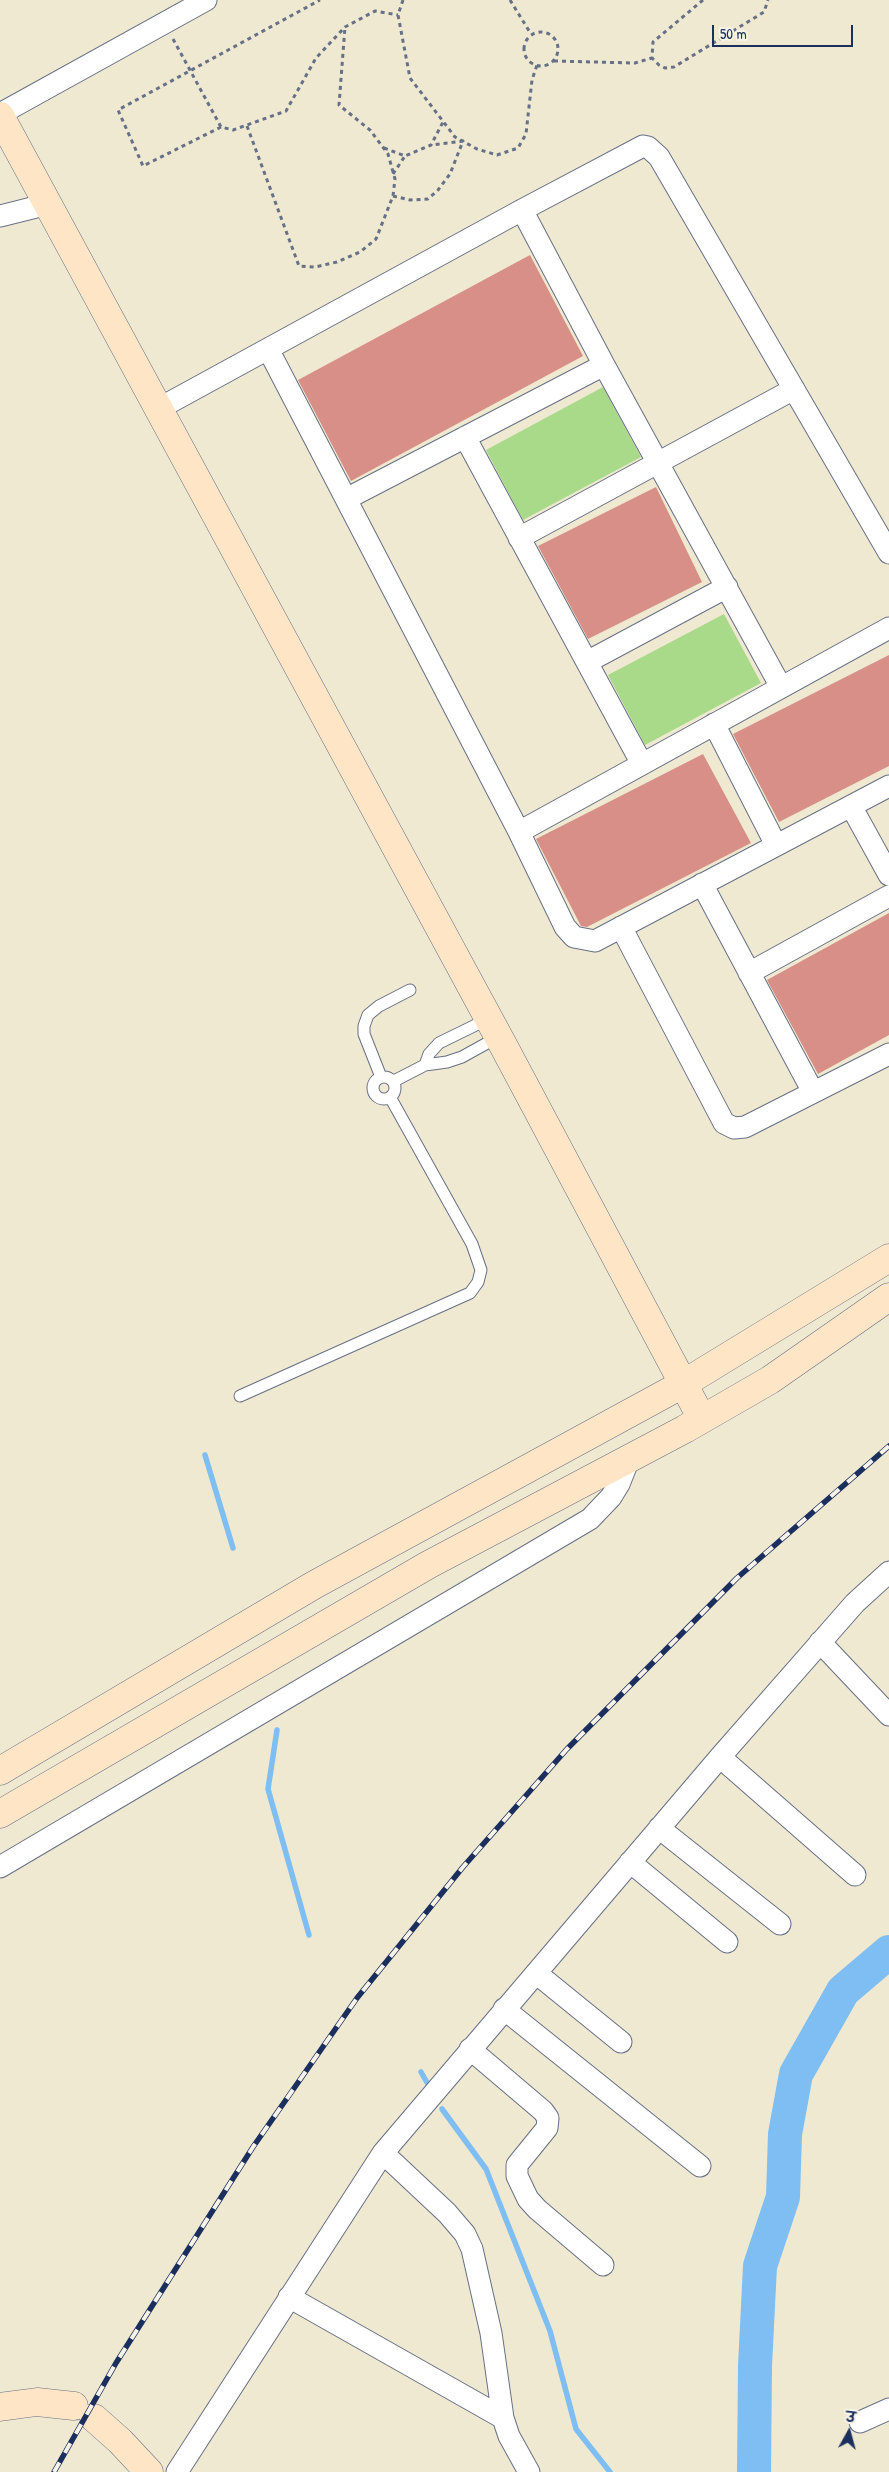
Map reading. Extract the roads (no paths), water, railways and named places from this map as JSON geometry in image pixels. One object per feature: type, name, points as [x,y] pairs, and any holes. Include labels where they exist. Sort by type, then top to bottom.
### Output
[{"type":"main road","points":[[0,115],[702,1419]]},
{"type":"main road","points":[[3,1766],[323,1580],[683,1384],[889,1258]]},
{"type":"main road","points":[[0,1814],[428,1565],[702,1419],[770,1380],[889,1297]]},
{"type":"main road","points":[[0,2407],[37,2402],[84,2412],[120,2441],[149,2472]]},
{"type":"street","points":[[0,115],[206,0]]},
{"type":"street","points":[[158,409],[643,146],[648,147],[659,158],[889,553]]},
{"type":"street","points":[[0,216],[48,204]]},
{"type":"street","points":[[522,210],[604,365],[782,687]]},
{"type":"street","points":[[268,349],[348,498],[519,832],[565,927],[574,937],[595,941],[889,786]]},
{"type":"street","points":[[348,498],[604,365]]},
{"type":"street","points":[[520,538],[794,389]]},
{"type":"street","points":[[465,437],[642,764]]},
{"type":"street","points":[[587,662],[727,587]]},
{"type":"street","points":[[519,832],[889,628]]},
{"type":"street","points":[[714,724],[776,845]]},
{"type":"street","points":[[851,806],[889,875]]},
{"type":"street","points":[[702,884],[812,1092]]},
{"type":"street","points":[[749,973],[889,896]]},
{"type":"street","points":[[621,926],[724,1122],[734,1128],[746,1127],[889,1054]]},
{"type":"street","points":[[0,1868],[590,1519],[611,1497],[620,1484],[628,1459]]},
{"type":"street","points":[[177,2472],[383,2153],[658,1828],[820,1642],[855,1603],[887,1577]]},
{"type":"street","points":[[820,1642],[889,1715]]},
{"type":"street","points":[[720,1757],[855,1875]]},
{"type":"street","points":[[658,1828],[780,1924]]},
{"type":"street","points":[[630,1862],[727,1942]]},
{"type":"street","points":[[536,1972],[620,2042]]},
{"type":"street","points":[[504,2009],[700,2166]]},
{"type":"street","points":[[470,2049],[543,2111],[548,2118],[548,2128],[517,2165],[517,2176],[528,2199],[603,2265]]},
{"type":"street","points":[[383,2153],[447,2213],[465,2234],[472,2249],[490,2333],[503,2418],[509,2436],[528,2472]]},
{"type":"street","points":[[289,2298],[503,2418]]},
{"type":"street","points":[[860,2422],[889,2409]]},
{"type":"lane","points":[[381,1077],[364,1034],[364,1026],[368,1015],[379,1006],[410,990]]},
{"type":"lane","points":[[394,1082],[425,1065],[447,1062],[462,1057],[493,1028]]},
{"type":"lane","points":[[425,1065],[429,1054],[440,1043],[493,1028]]},
{"type":"lane","points":[[381,1077],[388,1077],[394,1082],[395,1092],[390,1097],[383,1099],[374,1093],[373,1085],[381,1077]]},
{"type":"lane","points":[[240,1396],[470,1293],[478,1282],[481,1270],[472,1244],[390,1097]]},
{"type":"waterway","points":[[205,1455],[233,1548]]},
{"type":"waterway","points":[[277,1730],[268,1789],[309,1935]]},
{"type":"waterway","points":[[754,2472],[755,2366],[760,2266],[783,2197],[785,2134],[796,2074],[843,1991],[889,1952]]},
{"type":"waterway","points":[[421,2072],[429,2086]]},
{"type":"waterway","points":[[442,2109],[486,2169],[550,2331],[576,2429],[610,2472]]},
{"type":"railway","points":[[54,2472],[116,2363],[253,2147],[357,1998],[463,1867],[567,1749],[737,1578],[889,1446]]}]
